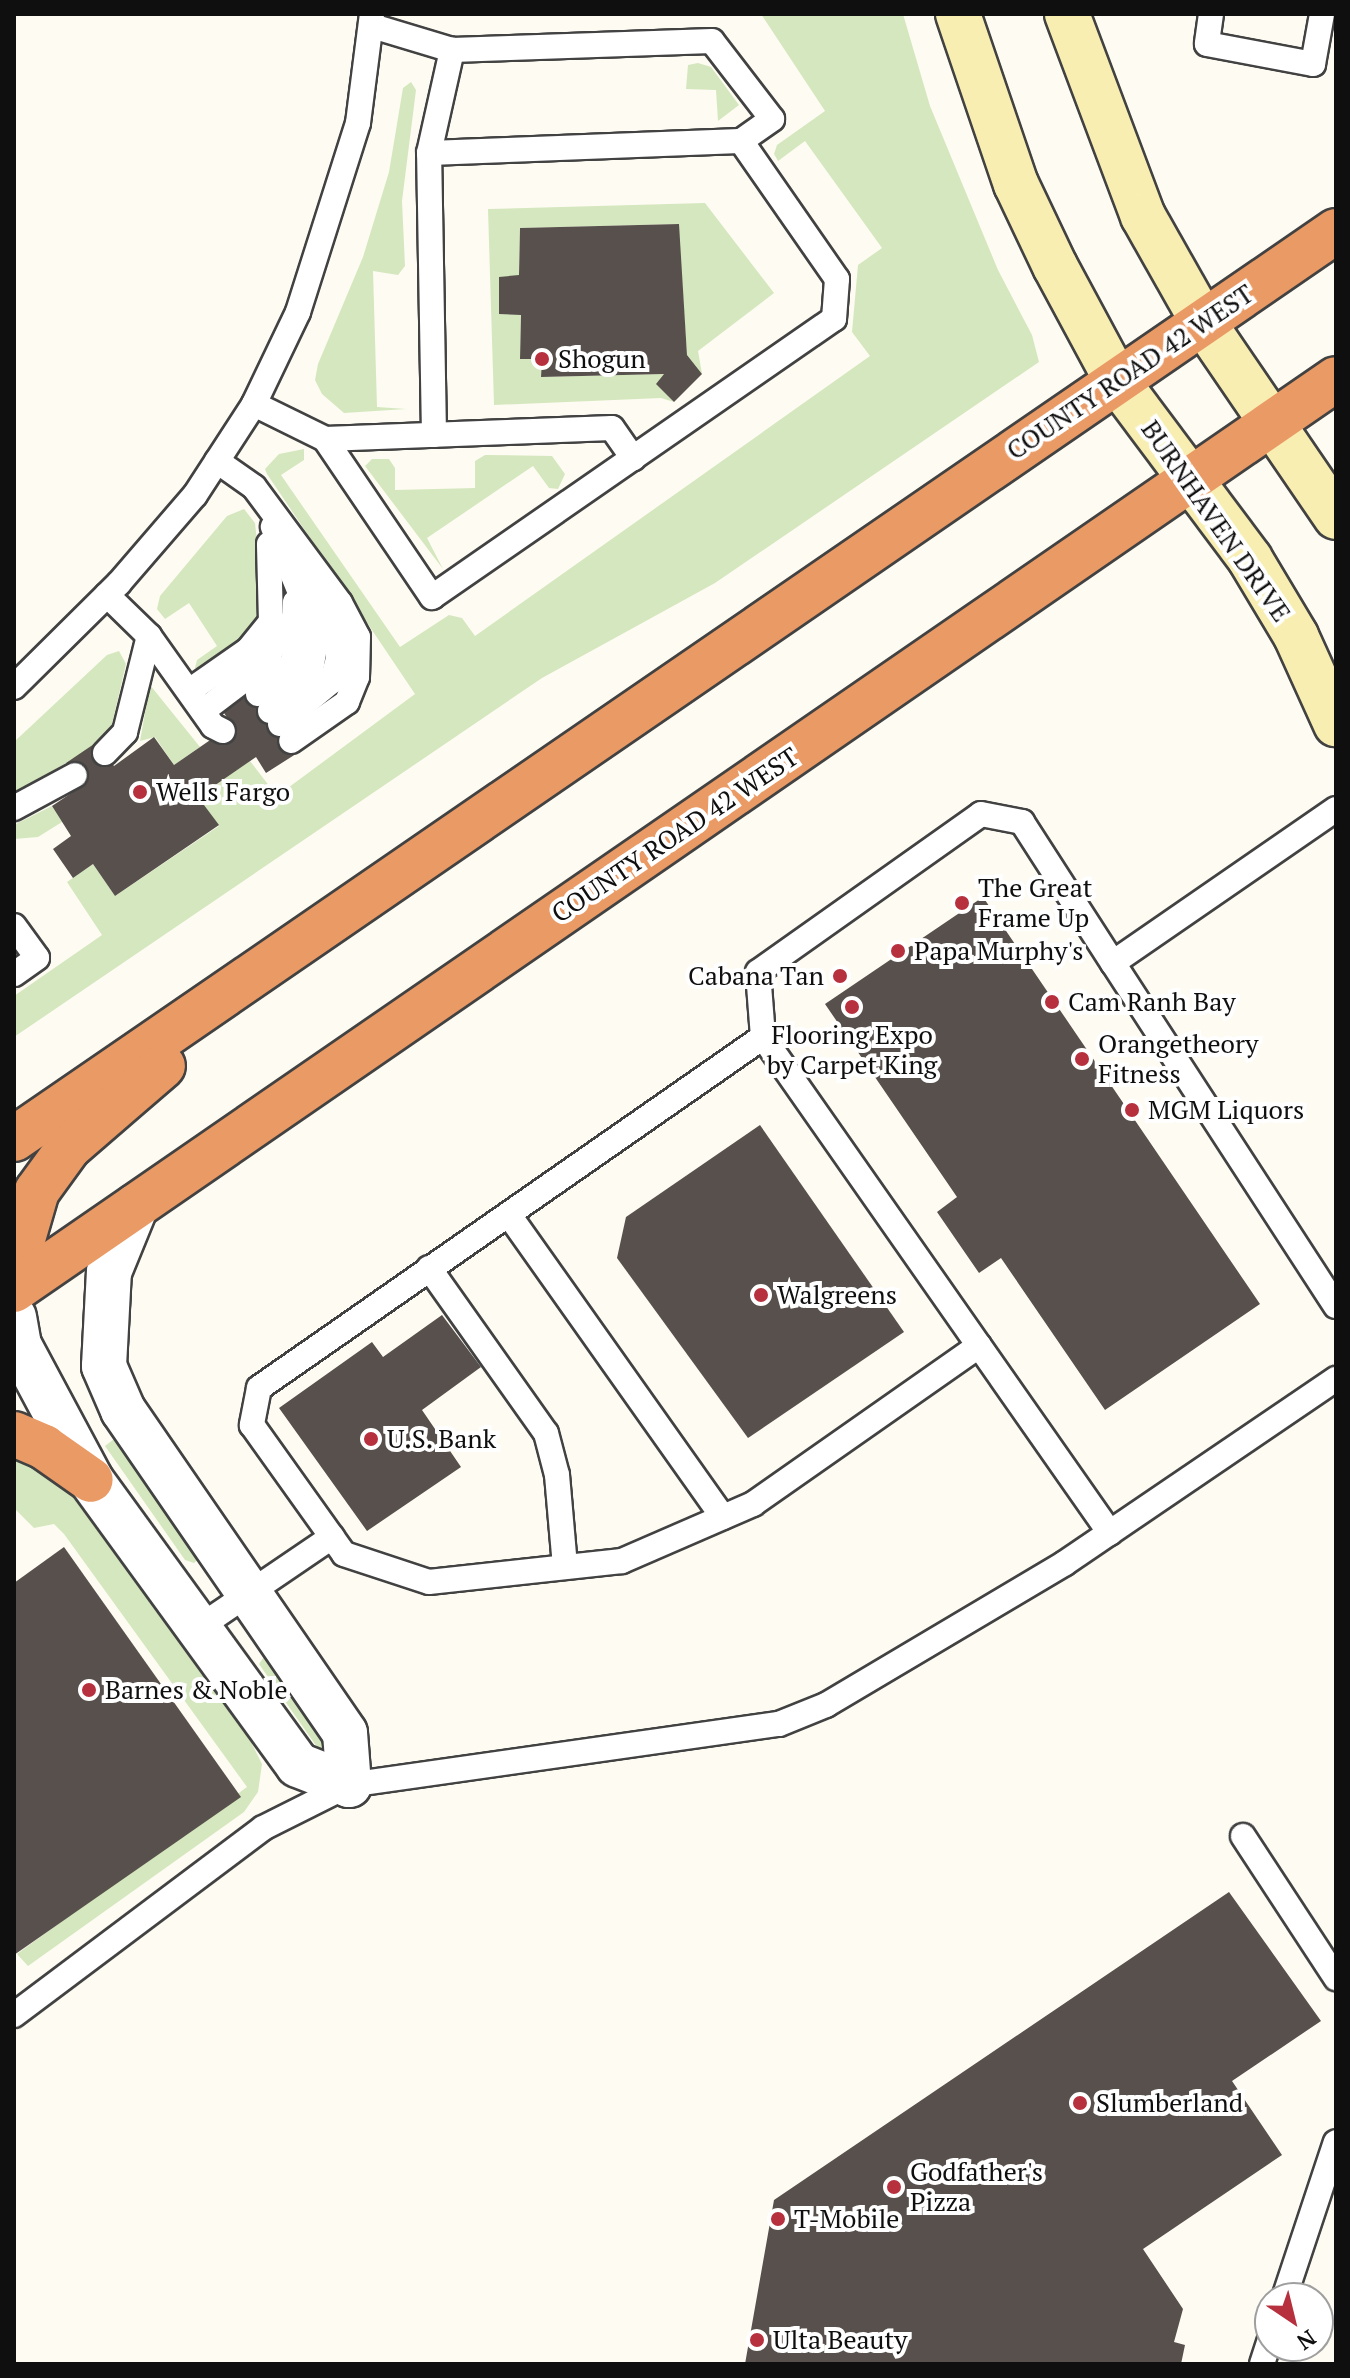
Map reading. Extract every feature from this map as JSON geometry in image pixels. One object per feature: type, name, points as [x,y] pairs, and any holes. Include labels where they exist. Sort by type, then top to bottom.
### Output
[{"type":"highway","name":"COUNTY ROAD 42 WEST","points":[[14,1139],[1336,231]]},
{"type":"highway","name":"COUNTY ROAD 42 WEST","points":[[14,1290],[1336,379]]},
{"type":"highway","points":[[14,1270],[37,1191],[69,1147],[329,923]]},
{"type":"highway","points":[[14,1434],[44,1447],[91,1480]]},
{"type":"street","name":"BURNHAVEN DRIVE","points":[[958,14],[1016,184],[1117,381],[1250,559],[1288,623],[1336,724]]},
{"type":"street","points":[[1067,14],[1143,216],[1203,322],[1336,517]]},
{"type":"street","points":[[14,1317],[19,1345],[91,1480],[298,1765],[349,1785],[345,1733],[123,1410],[104,1366],[109,1272],[136,1206]]},
{"type":"lane","points":[[1211,14],[1207,44],[1313,64],[1322,14]]},
{"type":"lane","points":[[14,687],[107,595],[195,495],[254,404],[298,312],[358,123],[372,20],[452,50],[712,41],[772,119],[741,141],[429,153]]},
{"type":"lane","points":[[434,435],[429,153],[452,50]]},
{"type":"lane","points":[[325,439],[432,597],[834,319],[837,279],[741,141]]},
{"type":"lane","points":[[254,404],[325,439],[612,428],[633,458]]},
{"type":"lane","points":[[217,461],[254,487],[266,506],[335,629],[338,659],[332,681],[275,718],[310,677],[316,656],[317,634],[283,588],[266,506]]},
{"type":"lane","points":[[107,595],[149,636],[211,715],[271,622],[283,588]]},
{"type":"lane","points":[[105,753],[125,732],[149,636]]},
{"type":"lane","points":[[14,808],[75,775]]},
{"type":"lane","points":[[1113,963],[1336,809]]},
{"type":"lane","points":[[1110,1533],[763,1037],[758,972],[981,814],[1022,822],[1336,1306]]},
{"type":"lane","points":[[14,926],[37,958],[14,974]]},
{"type":"lane","points":[[763,1037],[259,1388],[252,1425],[344,1554],[429,1582],[622,1561],[753,1504],[979,1346]]},
{"type":"lane","points":[[509,1215],[723,1517]]},
{"type":"lane","points":[[429,1268],[546,1433],[557,1475],[565,1567]]},
{"type":"lane","points":[[14,2015],[263,1828],[349,1785],[779,1724],[837,1698],[1110,1533],[1336,1379]]},
{"type":"lane","points":[[198,1628],[332,1537]]},
{"type":"lane","points":[[1243,1836],[1336,1978]]},
{"type":"lane","points":[[1289,2282],[1336,2142]]},
{"type":"green space","points":[[761,14],[903,14],[930,106],[998,270],[1032,335],[1039,362],[715,583],[542,678],[14,1037],[14,996],[102,935],[67,882],[93,864],[115,896],[219,826],[198,797],[250,761],[277,796],[415,694],[267,474],[265,469],[279,454],[304,449],[304,460],[281,475],[400,647],[449,615],[462,618],[475,636],[870,356],[852,332],[858,265],[882,248],[805,141],[778,161],[774,154],[777,145],[825,111]]},
{"type":"green space","points":[[698,63],[711,67],[739,105],[718,121],[716,90],[686,89],[688,65]]},
{"type":"green space","points":[[411,82],[416,90],[402,201],[405,266],[398,275],[373,271],[377,407],[406,409],[344,413],[322,394],[315,380],[318,364],[363,257],[389,172],[403,88]]},
{"type":"green space","points":[[705,203],[774,293],[698,351],[702,374],[687,355],[678,224],[520,228],[519,275],[499,296],[500,314],[521,315],[520,359],[542,359],[541,377],[664,374],[657,384],[674,402],[661,398],[494,405],[488,209]]},
{"type":"green space","points":[[485,455],[552,456],[565,474],[558,489],[549,488],[533,466],[427,538],[443,569],[365,466],[372,459],[389,459],[395,468],[395,490],[475,488],[475,461]]},
{"type":"green space","points":[[244,509],[255,523],[264,608],[257,632],[203,670],[195,668],[197,660],[217,646],[189,603],[165,619],[157,609],[160,596],[227,516]]},
{"type":"green space","points":[[119,651],[126,664],[109,737],[14,794],[14,742],[107,655]]},
{"type":"green space","points":[[150,685],[200,747],[174,765],[155,737],[140,741]]},
{"type":"green space","points":[[52,806],[62,822],[38,837],[14,839],[14,825]]},
{"type":"green space","points":[[118,1436],[200,1558],[194,1563],[185,1560],[105,1446]]},
{"type":"green space","points":[[14,1457],[55,1479],[87,1508],[245,1730],[262,1764],[258,1792],[244,1812],[28,1966],[17,1954],[247,1787],[64,1534],[54,1524],[34,1528],[14,1508]]},
{"type":"green space","points":[[266,1654],[332,1749],[322,1753],[259,1664]]},
{"type":"building","points":[[679,224],[687,355],[702,374],[674,402],[656,384],[664,374],[541,377],[542,359],[520,359],[521,315],[499,314],[499,277],[519,275],[520,228]]},
{"type":"building","name":"Wells Fargo","points":[[250,682],[299,752],[266,773],[256,757],[198,797],[219,825],[115,896],[93,864],[73,878],[53,849],[71,836],[52,806],[82,786],[66,763],[97,742],[114,766],[154,737],[174,765],[232,725],[218,704]]},
{"type":"building","points":[[983,897],[1260,1304],[1105,1410],[1001,1258],[979,1273],[937,1212],[957,1197],[825,1004]]},
{"type":"building","name":"Walgreens","points":[[760,1125],[904,1332],[748,1438],[617,1258],[626,1217]]},
{"type":"building","name":"U.S. Bank","points":[[442,1315],[481,1367],[422,1410],[461,1467],[367,1531],[279,1408],[372,1342],[383,1357]]},
{"type":"building","name":"Barnes & Noble","points":[[64,1547],[241,1797],[14,1955],[14,1583]]},
{"type":"building","name":"Slumberland","points":[[1229,1892],[1321,2021],[1232,2081],[1282,2155],[1143,2249],[1183,2309],[1174,2342],[1185,2345],[1181,2364],[745,2364],[774,2200]]},
{"type":"place","name":"Shogun","points":[[542,359]]},
{"type":"place","name":"Wells Fargo","points":[[140,792]]},
{"type":"place","name":"The Great Frame Up","points":[[962,903]]},
{"type":"place","name":"Papa Murphy's","points":[[898,951]]},
{"type":"place","name":"Cabana Tan","points":[[840,976]]},
{"type":"place","name":"Cam Ranh Bay","points":[[1052,1002]]},
{"type":"place","name":"Flooring Expo by Carpet King","points":[[852,1007]]},
{"type":"place","name":"Orangetheory Fitness","points":[[1082,1059]]},
{"type":"place","name":"MGM Liquors","points":[[1132,1110]]},
{"type":"place","name":"Walgreens","points":[[761,1295]]},
{"type":"place","name":"U.S. Bank","points":[[371,1439]]},
{"type":"place","name":"Barnes & Noble","points":[[89,1690]]},
{"type":"place","name":"Slumberland","points":[[1080,2103]]},
{"type":"place","name":"Godfather's Pizza","points":[[894,2187]]},
{"type":"place","name":"T-Mobile","points":[[778,2219]]},
{"type":"place","name":"Ulta Beauty","points":[[757,2340]]}]
